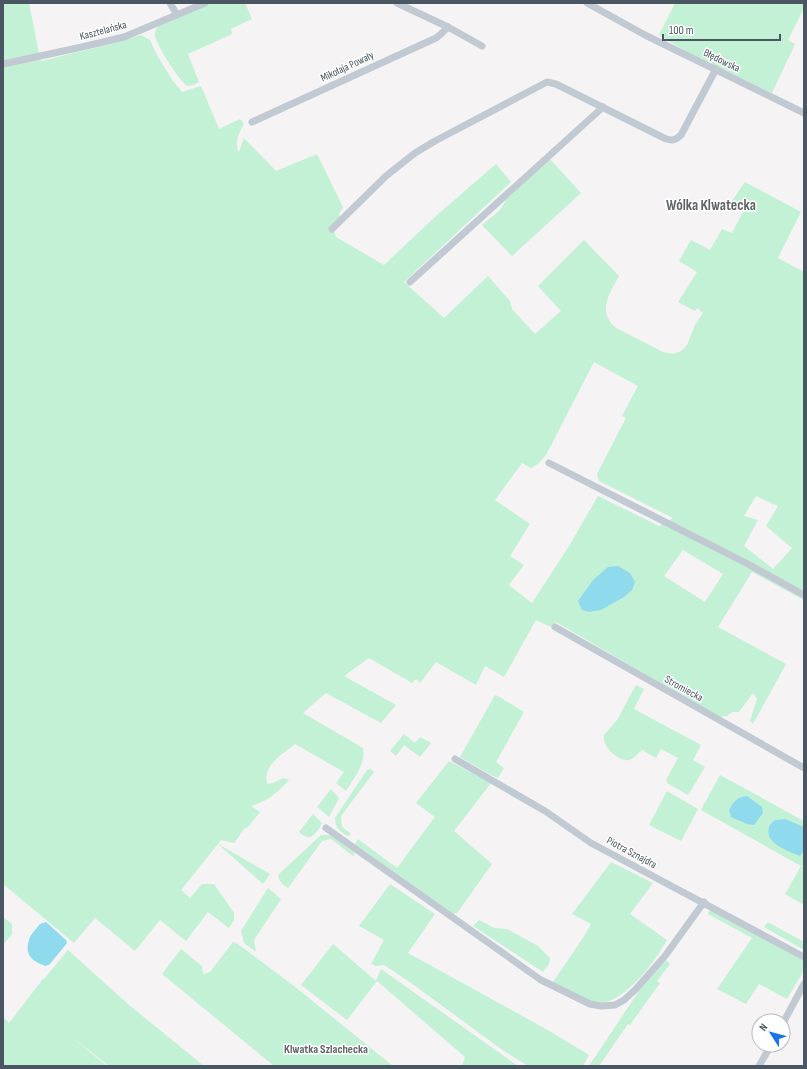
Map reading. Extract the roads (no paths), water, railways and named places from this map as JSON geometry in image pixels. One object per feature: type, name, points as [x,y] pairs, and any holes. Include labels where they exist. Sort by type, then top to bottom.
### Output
[{"type":"street","points":[[170,3],[177,15]]},
{"type":"street","name":"Kasztelańska","points":[[3,64],[108,42],[141,31],[205,3]]},
{"type":"street","points":[[397,3],[448,27],[482,46]]},
{"type":"street","name":"Błędowska","points":[[587,3],[645,34],[804,113]]},
{"type":"street","name":"Mikołaja Powały","points":[[252,122],[436,38],[448,27]]},
{"type":"street","points":[[332,228],[386,176],[415,153],[543,84],[552,82],[666,139],[677,140],[685,129],[716,69]]},
{"type":"street","points":[[410,282],[602,107]]},
{"type":"street","points":[[549,464],[746,563],[804,595]]},
{"type":"street","name":"Stromiecka","points":[[555,627],[804,768]]},
{"type":"street","name":"Piotra Sznajdra","points":[[455,759],[545,811],[591,843],[704,902],[804,957]]},
{"type":"street","points":[[326,828],[541,980],[590,1004],[601,1006],[615,1005],[624,1000],[635,990],[665,956],[704,902]]},
{"type":"street","points":[[788,1013],[804,984]]},
{"type":"street","points":[[759,1066],[766,1053]]},
{"type":"water","points":[[618,566],[630,573],[635,582],[632,590],[624,597],[601,610],[589,612],[582,610],[578,601],[593,580],[608,567]]},
{"type":"water","points":[[747,796],[762,807],[763,813],[754,825],[747,824],[731,817],[729,810],[736,800]]},
{"type":"water","points":[[785,819],[804,827],[804,850],[800,856],[778,846],[770,838],[768,833],[770,825],[775,820]]},
{"type":"water","points":[[46,922],[66,940],[67,943],[50,964],[46,966],[37,962],[31,957],[28,950],[28,945],[32,934],[40,924]]},
{"type":"district","name":"Wólka Klwatecka","points":[[711,205]]},
{"type":"district","name":"Klwatka Szlachecka","points":[[326,1049]]}]
